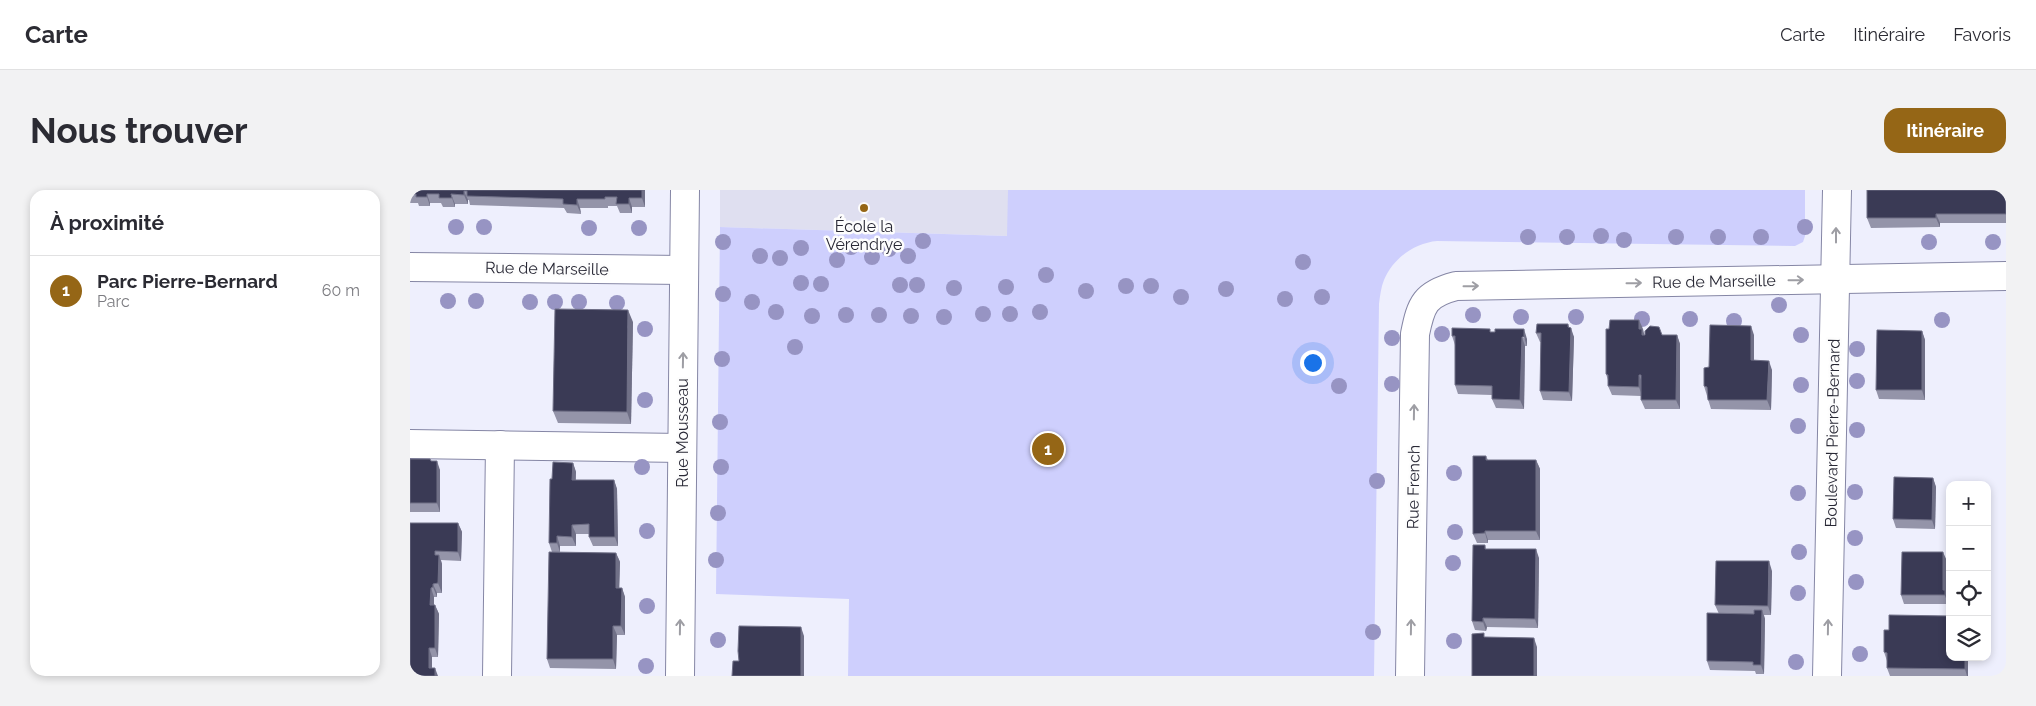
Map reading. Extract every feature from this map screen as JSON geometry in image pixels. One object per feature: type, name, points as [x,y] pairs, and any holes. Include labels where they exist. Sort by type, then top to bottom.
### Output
[{"type":"street","name":"Rue Mousseau","points":[[680,676],[685,190]]},
{"type":"street","name":"Boulevard Pierre-Bernard","points":[[1826,676],[1836,279],[1836,190]]},
{"type":"street","name":"Rue de Marseille","points":[[410,267],[683,270]]},
{"type":"street","name":"Rue de Marseille","points":[[1426,300],[1439,290],[1456,286],[2006,276]]},
{"type":"street","name":"Rue French","points":[[1410,676],[1415,334],[1419,314],[1426,300]]},
{"type":"street","points":[[410,444],[682,448]]},
{"type":"street","points":[[497,676],[500,445]]},
{"type":"shaded area","name":"École la Vérendrye","points":[[720,190],[1008,190],[1008,236],[720,227]]},
{"type":"shaded area","points":[[1008,190],[1805,190],[1805,236],[1803,242],[1795,246],[1437,241],[1413,248],[1393,265],[1384,280],[1379,304],[1374,676],[848,676],[849,599],[716,594],[720,227],[1007,236]]},
{"type":"building","points":[[410,190],[642,190],[642,198],[629,198],[629,204],[616,204],[617,197],[577,199],[577,205],[563,204],[563,199],[467,196],[467,191],[464,191],[464,195],[451,194],[452,198],[439,198],[439,194],[427,194],[427,197],[416,197],[416,194],[410,194]]},
{"type":"building","points":[[1867,190],[2006,190],[2006,214],[1936,214],[1936,218],[1867,218]]},
{"type":"building","points":[[555,309],[628,310],[627,412],[553,411]]},
{"type":"building","points":[[1610,320],[1639,320],[1639,329],[1642,329],[1642,335],[1645,335],[1645,331],[1650,326],[1659,327],[1662,335],[1677,335],[1676,400],[1641,400],[1641,375],[1639,375],[1639,387],[1608,386],[1608,375],[1606,374],[1606,329],[1609,329]]},
{"type":"building","points":[[1537,324],[1568,324],[1568,327],[1571,328],[1569,392],[1540,391],[1541,333],[1536,333]]},
{"type":"building","points":[[1710,325],[1751,326],[1751,360],[1769,361],[1767,400],[1708,400],[1707,387],[1704,386],[1704,368],[1709,367]]},
{"type":"building","points":[[1452,328],[1490,329],[1490,332],[1495,332],[1495,329],[1524,329],[1524,337],[1522,337],[1520,400],[1492,399],[1492,386],[1455,385],[1455,336],[1452,336]]},
{"type":"building","points":[[1877,330],[1922,331],[1922,390],[1876,390]]},
{"type":"building","points":[[1473,456],[1486,456],[1486,460],[1536,460],[1536,531],[1485,531],[1485,533],[1473,534]]},
{"type":"building","points":[[410,459],[437,461],[437,503],[410,503]]},
{"type":"building","points":[[553,462],[573,463],[572,480],[614,480],[615,537],[589,537],[589,524],[572,525],[572,537],[557,536],[557,543],[549,543],[550,479],[552,479]]},
{"type":"building","points":[[1894,477],[1933,478],[1932,520],[1893,519]]},
{"type":"building","points":[[410,523],[458,523],[458,552],[435,551],[435,555],[439,555],[438,583],[433,584],[431,588],[430,605],[435,605],[435,648],[429,648],[429,668],[435,668],[435,676],[410,676]]},
{"type":"building","points":[[1473,545],[1485,545],[1485,549],[1536,549],[1535,619],[1483,618],[1483,622],[1472,621]]},
{"type":"building","points":[[549,552],[616,553],[616,588],[622,588],[621,626],[613,626],[613,659],[547,659]]},
{"type":"building","points":[[1902,552],[1943,552],[1943,590],[1945,590],[1945,595],[1901,595]]},
{"type":"building","points":[[1716,561],[1769,561],[1768,606],[1715,605]]},
{"type":"building","points":[[1754,610],[1762,610],[1761,665],[1753,665],[1753,662],[1707,661],[1707,613],[1754,614]]},
{"type":"building","points":[[1889,615],[1946,616],[1946,661],[1965,661],[1965,669],[1887,668],[1887,653],[1884,652],[1884,630],[1889,630]]},
{"type":"building","points":[[739,626],[801,627],[801,676],[732,676],[733,661],[739,661]]},
{"type":"building","points":[[1484,633],[1484,637],[1534,638],[1534,676],[1472,676],[1472,634]]},
{"type":"place","name":"École la Vérendrye","points":[[864,208]]},
{"type":"place","name":"Parc Pierre-Bernard","points":[[1048,449]]}]
